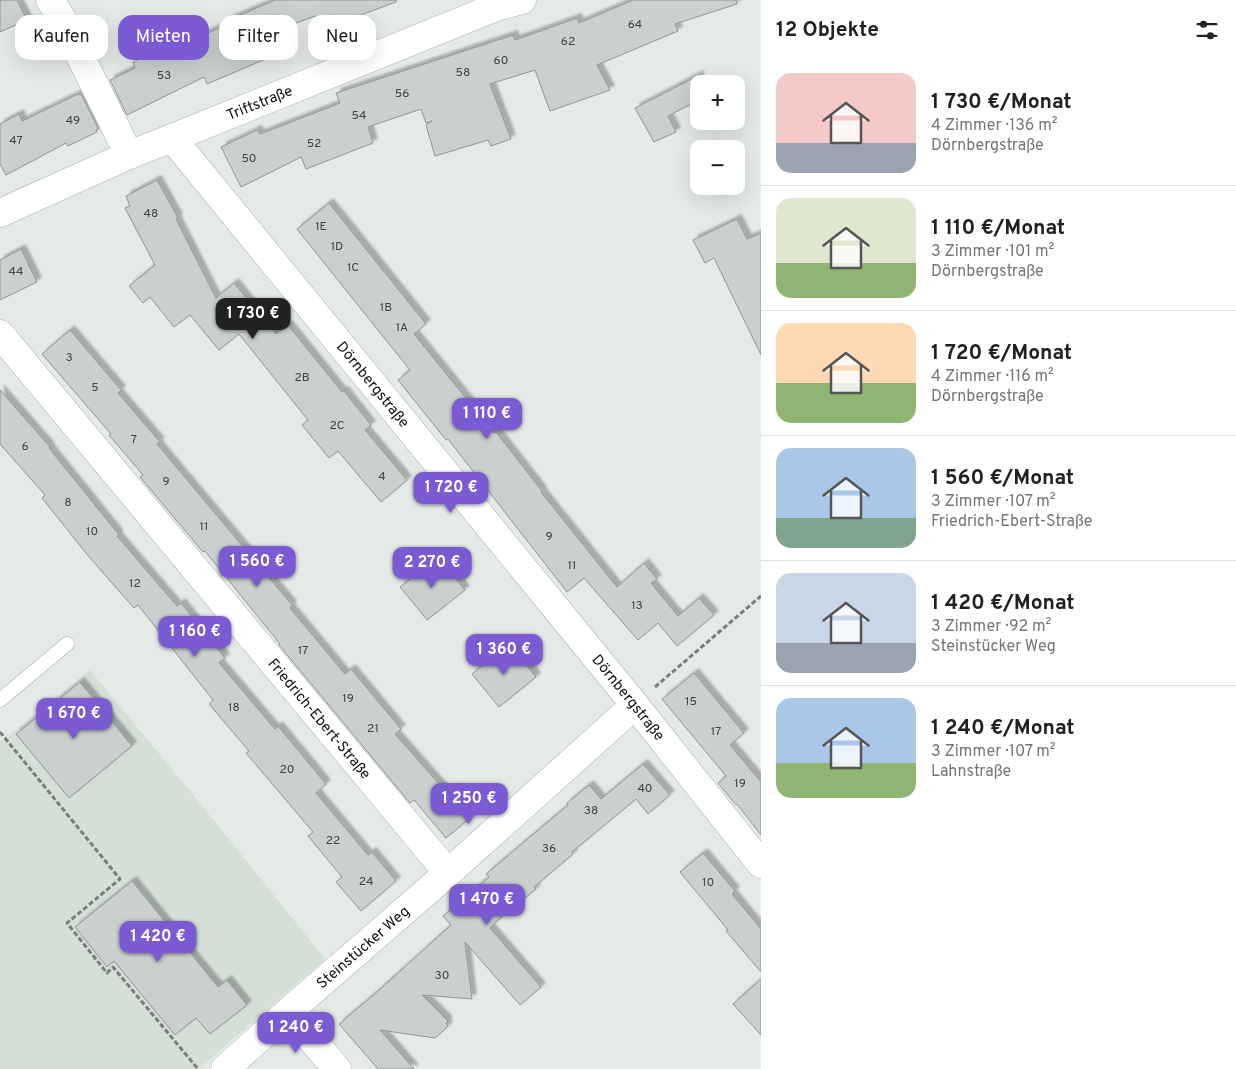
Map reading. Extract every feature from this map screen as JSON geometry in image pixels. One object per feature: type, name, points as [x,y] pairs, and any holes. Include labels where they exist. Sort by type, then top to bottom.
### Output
[{"type":"street","points":[[50,0],[62,19],[128,155]]},
{"type":"street","name":"Triftstraße","points":[[0,213],[128,155],[495,4],[522,0]]},
{"type":"street","name":"Dörnbergstraße","points":[[172,138],[635,705],[761,864]]},
{"type":"street","name":"Friedrich-Ebert-Straße","points":[[0,334],[448,873]]},
{"type":"street","name":"Steinstücker Weg","points":[[225,1069],[635,705]]},
{"type":"street","points":[[288,1012],[337,1069]]},
{"type":"lane","points":[[0,700],[67,644]]},
{"type":"path","points":[[635,705],[761,596]]},
{"type":"path","points":[[0,732],[120,879],[67,923],[107,973],[113,967],[199,1069]]},
{"type":"shaded area","points":[[90,670],[325,959],[199,1069],[0,1069],[0,740],[2,741]]},
{"type":"building","points":[[0,0],[17,0],[24,15],[15,15],[15,25],[0,32]]},
{"type":"building","points":[[275,0],[396,0],[396,2],[361,15],[308,15],[308,19],[298,22],[298,15],[240,15]]},
{"type":"building","points":[[633,0],[736,0],[737,4],[675,24],[678,31],[597,65],[610,90],[550,111],[535,70],[490,84],[511,139],[491,146],[488,140],[435,156],[426,125],[432,121],[426,123],[421,109],[368,127],[373,143],[306,169],[301,157],[241,187],[221,147],[257,130],[260,134],[340,103],[336,93],[513,35],[515,40],[577,18],[579,23]]},
{"type":"building","points":[[219,28],[219,60],[263,60],[207,84],[204,77],[127,115],[110,80],[135,68],[133,62],[137,60],[209,60],[209,32]]},
{"type":"building","points":[[690,80],[690,105],[668,116],[676,132],[654,142],[635,108]]},
{"type":"building","points":[[81,94],[98,128],[97,132],[68,146],[66,143],[6,175],[0,164],[0,124],[19,114],[22,121]]},
{"type":"building","points":[[157,180],[178,218],[176,219],[216,298],[234,283],[276,334],[288,325],[371,425],[365,430],[407,480],[381,502],[338,451],[329,458],[302,425],[308,420],[239,334],[219,350],[190,315],[174,327],[150,297],[143,303],[129,286],[155,265],[125,208],[130,206],[126,196]]},
{"type":"building","points":[[329,203],[426,324],[414,334],[494,433],[496,432],[617,587],[644,563],[657,579],[651,583],[678,616],[699,598],[714,615],[677,646],[658,623],[638,640],[584,578],[567,592],[448,439],[446,440],[398,380],[410,370],[297,229]]},
{"type":"building","points":[[737,219],[747,239],[761,233],[761,355],[714,258],[705,263],[693,240]]},
{"type":"building","points":[[21,249],[37,282],[0,300],[0,260]]},
{"type":"building","points":[[70,330],[121,390],[118,393],[160,442],[157,444],[292,605],[290,608],[345,674],[351,669],[401,729],[395,734],[447,793],[454,788],[475,814],[446,838],[414,800],[410,803],[279,645],[205,551],[203,552],[140,477],[143,475],[109,435],[111,434],[42,354]]},
{"type":"building","points":[[0,390],[50,447],[119,535],[117,536],[177,606],[181,603],[225,658],[219,663],[275,729],[278,726],[326,784],[316,793],[368,855],[372,852],[396,881],[361,911],[336,882],[342,877],[308,836],[313,832],[246,753],[249,751],[209,704],[213,700],[138,605],[134,608],[90,558],[42,498],[45,495],[0,444]]},
{"type":"building","points":[[438,557],[465,590],[427,620],[400,587]]},
{"type":"building","points":[[509,644],[536,677],[499,707],[472,674]]},
{"type":"building","points":[[694,673],[744,733],[730,745],[761,782],[761,835],[718,783],[726,776],[662,699]]},
{"type":"building","points":[[80,682],[132,746],[69,798],[16,734]]},
{"type":"building","points":[[643,764],[670,795],[648,814],[636,799],[572,852],[573,854],[534,887],[536,889],[490,928],[541,987],[520,1005],[465,942],[472,999],[422,995],[448,1021],[446,1023],[448,1026],[435,1038],[380,1030],[414,1069],[378,1069],[339,1024],[451,925],[443,916],[489,877],[486,874],[568,805],[567,803],[589,785],[601,799]]},
{"type":"building","points":[[703,853],[735,891],[732,894],[761,929],[761,972],[680,872]]},
{"type":"building","points":[[132,881],[218,987],[227,980],[247,1005],[210,1034],[196,1018],[175,1035],[114,961],[107,967],[75,927]]},
{"type":"building","points":[[761,979],[761,1035],[733,1004]]}]
